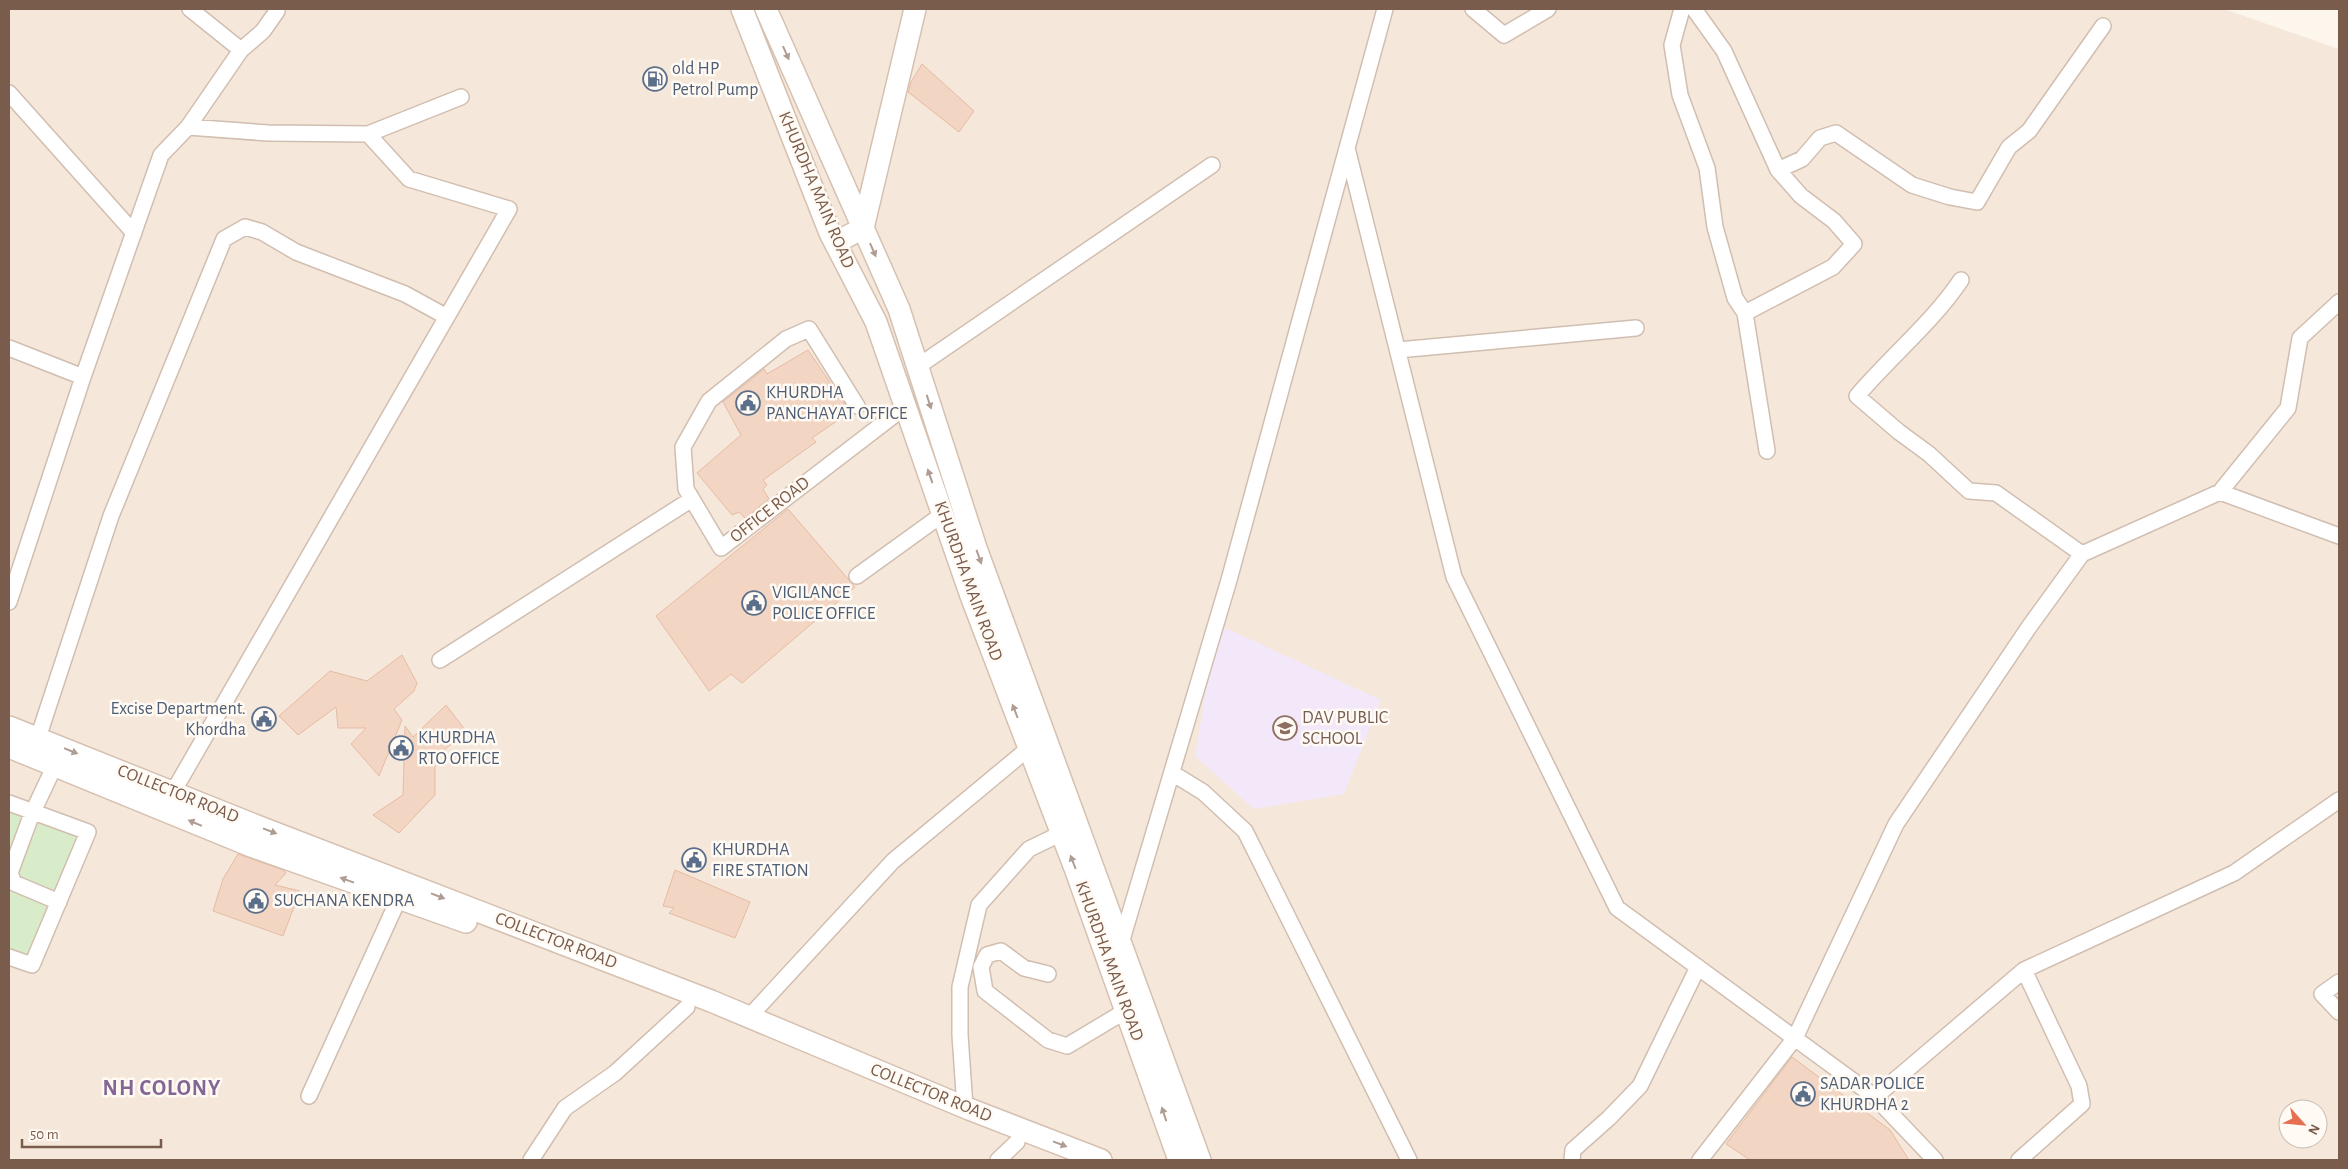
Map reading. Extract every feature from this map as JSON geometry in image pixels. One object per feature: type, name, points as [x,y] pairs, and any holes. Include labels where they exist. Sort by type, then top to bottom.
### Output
[{"type":"main road","name":"KHURDHA MAIN ROAD","points":[[742,9],[835,243],[876,322],[971,596],[1062,833],[1127,1010],[1179,1160]]},
{"type":"main road","name":"KHURDHA MAIN ROAD","points":[[766,9],[899,309],[976,548],[1200,1160]]},
{"type":"main road","points":[[835,243],[863,228],[915,9]]},
{"type":"main road","name":"COLLECTOR ROAD","points":[[9,727],[35,746],[55,765],[168,801],[251,846],[528,944],[749,1017],[965,1107],[1101,1160]]},
{"type":"main road","name":"COLLECTOR ROAD","points":[[9,747],[35,746],[168,801],[632,978],[686,1007],[1060,1160]]},
{"type":"street","points":[[190,9],[242,50]]},
{"type":"street","points":[[9,602],[161,155],[188,127],[242,50],[263,31],[277,11],[275,9]]},
{"type":"street","points":[[1121,943],[1229,580],[1385,9]]},
{"type":"street","points":[[1473,9],[1504,35],[1548,9]]},
{"type":"street","points":[[1682,9],[1672,45],[1680,95],[1707,168],[1715,227],[1735,298],[1745,313],[1767,451]]},
{"type":"street","points":[[1694,9],[1724,51],[1778,170],[1801,196],[1834,221],[1854,244],[1833,266],[1745,313]]},
{"type":"street","points":[[1778,170],[1802,159],[1820,138],[1836,133],[1912,185],[1950,198],[1977,202],[2009,147],[2029,131],[2103,26]]},
{"type":"street","points":[[9,93],[134,233]]},
{"type":"street","points":[[188,127],[268,133],[368,134],[461,97]]},
{"type":"street","points":[[168,801],[509,209],[409,179],[368,134]]},
{"type":"street","points":[[1347,148],[1454,577],[1617,908],[1875,1097],[1935,1160]]},
{"type":"street","points":[[917,367],[1212,165]]},
{"type":"street","points":[[35,746],[111,516],[224,239],[245,227],[262,232],[296,252],[405,294],[446,317]]},
{"type":"street","points":[[1961,280],[1943,306],[1877,372],[1857,396],[1899,432],[1929,454],[1969,491],[1996,493],[2082,554]]},
{"type":"street","points":[[1700,1160],[1795,1038],[1896,824],[2029,627],[2082,554],[2220,492],[2288,408],[2300,338],[2339,302]]},
{"type":"street","points":[[1398,350],[1636,328]]},
{"type":"street","name":"OFFICE ROAD","points":[[857,406],[809,329],[786,339],[709,401],[683,448],[686,489],[721,548],[906,406]]},
{"type":"street","points":[[9,348],[84,377]]},
{"type":"street","points":[[2220,492],[2339,536]]},
{"type":"street","points":[[440,660],[692,499]]},
{"type":"street","points":[[857,576],[943,514]]},
{"type":"street","points":[[749,1017],[893,861],[1029,748]]},
{"type":"street","points":[[55,765],[33,812],[10,873],[14,883],[58,902]]},
{"type":"street","points":[[1172,773],[1203,792],[1245,831],[1409,1160]]},
{"type":"street","points":[[1875,1097],[2024,970],[2234,873],[2339,800]]},
{"type":"street","points":[[9,804],[88,832],[32,965],[9,957]]},
{"type":"street","points":[[965,1107],[960,1035],[960,987],[979,905],[1029,849],[1062,833]]},
{"type":"street","points":[[309,1096],[399,898]]},
{"type":"street","points":[[1048,974],[1024,968],[1001,951],[987,955],[981,967],[985,991],[1048,1040],[1068,1046],[1127,1010]]},
{"type":"street","points":[[1572,1160],[1573,1150],[1609,1118],[1640,1086],[1698,967]]},
{"type":"street","points":[[2019,1160],[2082,1104],[2079,1086],[2024,970]]},
{"type":"street","points":[[2339,982],[2322,994],[2339,1012]]},
{"type":"street","points":[[531,1160],[564,1108],[615,1073],[686,1007]]},
{"type":"street","points":[[998,1160],[1016,1142]]},
{"type":"shaded area","points":[[9,9],[2224,9],[2339,49],[2339,1160],[9,1160]]},
{"type":"shaded area","name":"DAV PUBLIC SCHOOL","points":[[1217,624],[1381,700],[1344,794],[1254,809],[1195,756]]},
{"type":"green space","points":[[9,803],[88,832],[32,965],[9,957]]},
{"type":"building","points":[[922,64],[974,111],[959,132],[908,92],[911,82]]},
{"type":"building","points":[[808,350],[850,412],[812,438],[816,442],[763,480],[767,485],[763,489],[769,499],[745,518],[739,512],[732,515],[697,473],[741,435],[723,402],[764,369],[767,374]]},
{"type":"building","name":"VIGILANCE POLICE OFFICE","points":[[788,509],[855,587],[742,683],[731,674],[709,691],[656,616]]},
{"type":"building","name":"KHURDHA RTO OFFICE","points":[[402,655],[417,683],[414,691],[394,709],[402,720],[379,776],[351,744],[366,728],[338,728],[336,707],[298,735],[279,716],[330,671],[367,681]]},
{"type":"building","points":[[446,705],[466,731],[435,758],[435,795],[399,833],[373,815],[403,795],[405,726],[413,737]]},
{"type":"building","name":"SUCHANA KENDRA","points":[[238,854],[283,870],[286,873],[275,885],[300,891],[283,936],[213,911],[223,879]]},
{"type":"building","points":[[675,870],[750,902],[735,938],[669,913],[674,908],[663,906]]},
{"type":"building","name":"SADAR POLICE KHURDHA 2","points":[[1792,1057],[1890,1130],[1909,1160],[1750,1160],[1726,1144]]},
{"type":"place","name":"old HP Petrol Pump","points":[[655,79]]},
{"type":"place","name":"KHURDHA PANCHAYAT OFFICE","points":[[748,403]]},
{"type":"place","name":"VIGILANCE POLICE OFFICE","points":[[754,603]]},
{"type":"place","name":"Excise Department. Khordha","points":[[264,719]]},
{"type":"place","name":"DAV PUBLIC SCHOOL","points":[[1285,728]]},
{"type":"place","name":"KHURDHA RTO OFFICE","points":[[401,748]]},
{"type":"place","name":"KHURDHA FIRE STATION","points":[[694,860]]},
{"type":"place","name":"SUCHANA KENDRA","points":[[256,901]]},
{"type":"place","name":"SADAR POLICE KHURDHA 2","points":[[1803,1094]]},
{"type":"district","name":"NH COLONY","points":[[162,1088]]}]
